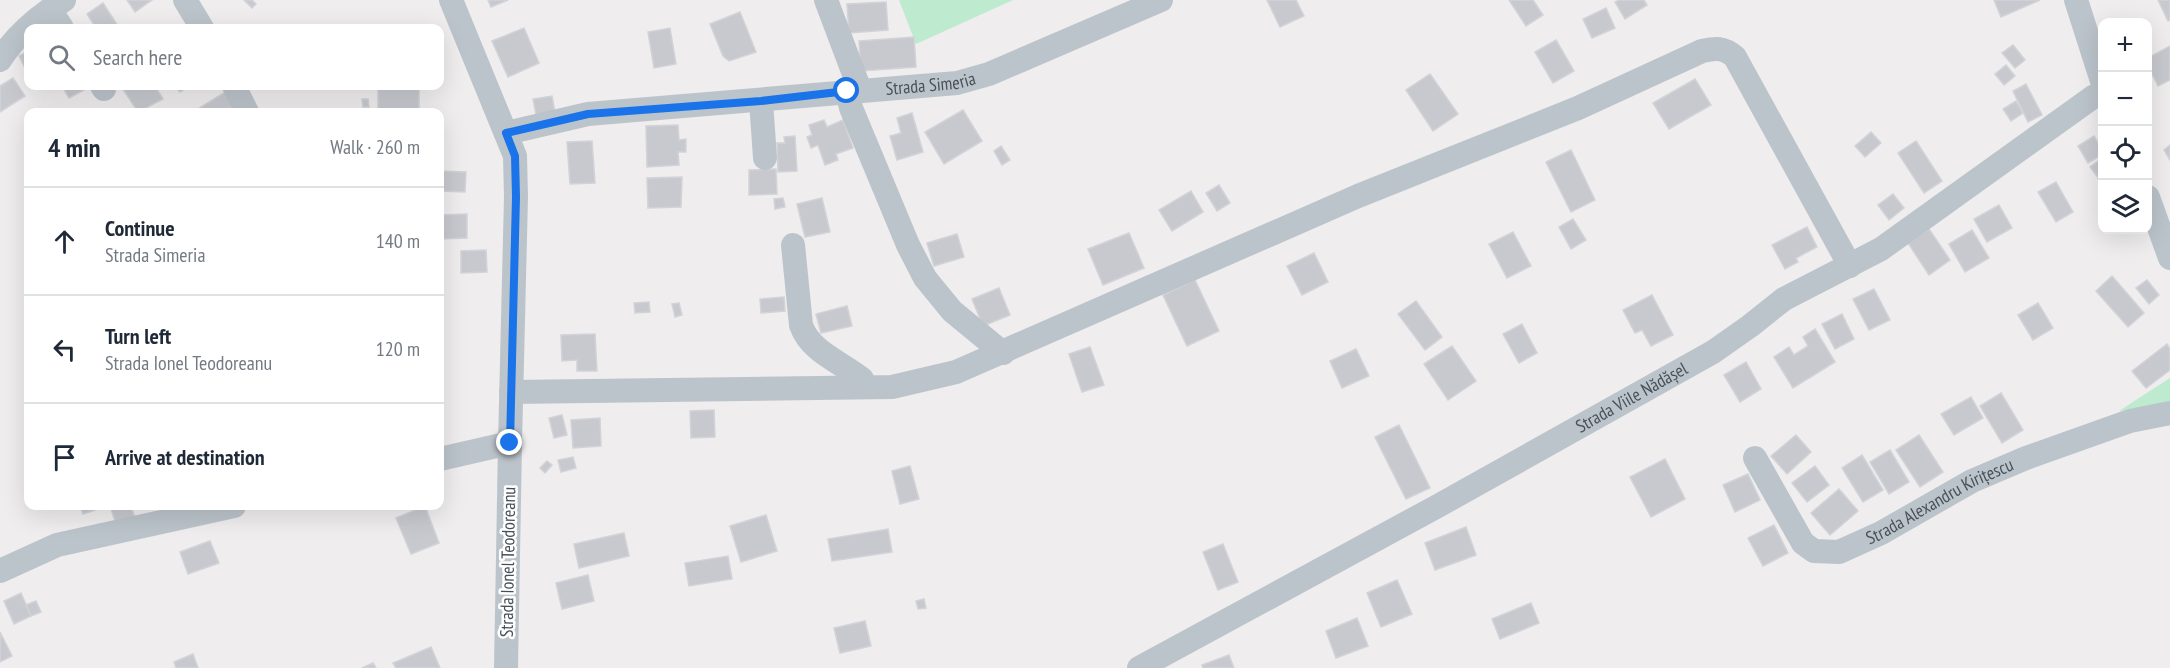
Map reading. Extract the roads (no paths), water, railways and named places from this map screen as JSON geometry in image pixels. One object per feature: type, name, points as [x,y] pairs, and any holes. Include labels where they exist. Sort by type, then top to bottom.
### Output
[{"type":"street","points":[[185,0],[200,24]]},
{"type":"street","name":"Strada Ionel Teodoreanu","points":[[451,0],[515,156],[506,668]]},
{"type":"street","points":[[826,0],[854,90],[851,108],[908,246],[925,278],[952,311],[1003,353]]},
{"type":"street","name":"Strada Simeria","points":[[506,133],[588,114],[957,83],[989,74],[1161,0]]},
{"type":"street","points":[[2076,0],[2100,72]]},
{"type":"street","points":[[43,24],[59,13]]},
{"type":"street","points":[[0,60],[7,48],[24,37]]},
{"type":"street","points":[[511,392],[892,387],[956,372],[1358,196],[1578,108],[1694,54],[1717,48],[1735,57],[1850,266]]},
{"type":"street","points":[[236,90],[245,108]]},
{"type":"street","name":"Strada Viile Nădășel","points":[[1139,668],[1416,518],[1713,352],[1784,299],[1881,249],[2098,95]]},
{"type":"street","points":[[761,101],[765,158]]},
{"type":"street","points":[[2152,208],[2170,258]]},
{"type":"street","points":[[794,245],[801,325],[805,336],[827,356],[862,379],[863,386]]},
{"type":"street","name":"Strada Alexandru Kirițescu","points":[[1755,458],[1803,543],[1814,551],[1839,552],[1881,533],[1972,481],[2004,467],[2130,421],[2170,413]]},
{"type":"street","points":[[444,458],[510,443]]},
{"type":"street","points":[[0,571],[57,545],[216,510]]}]
